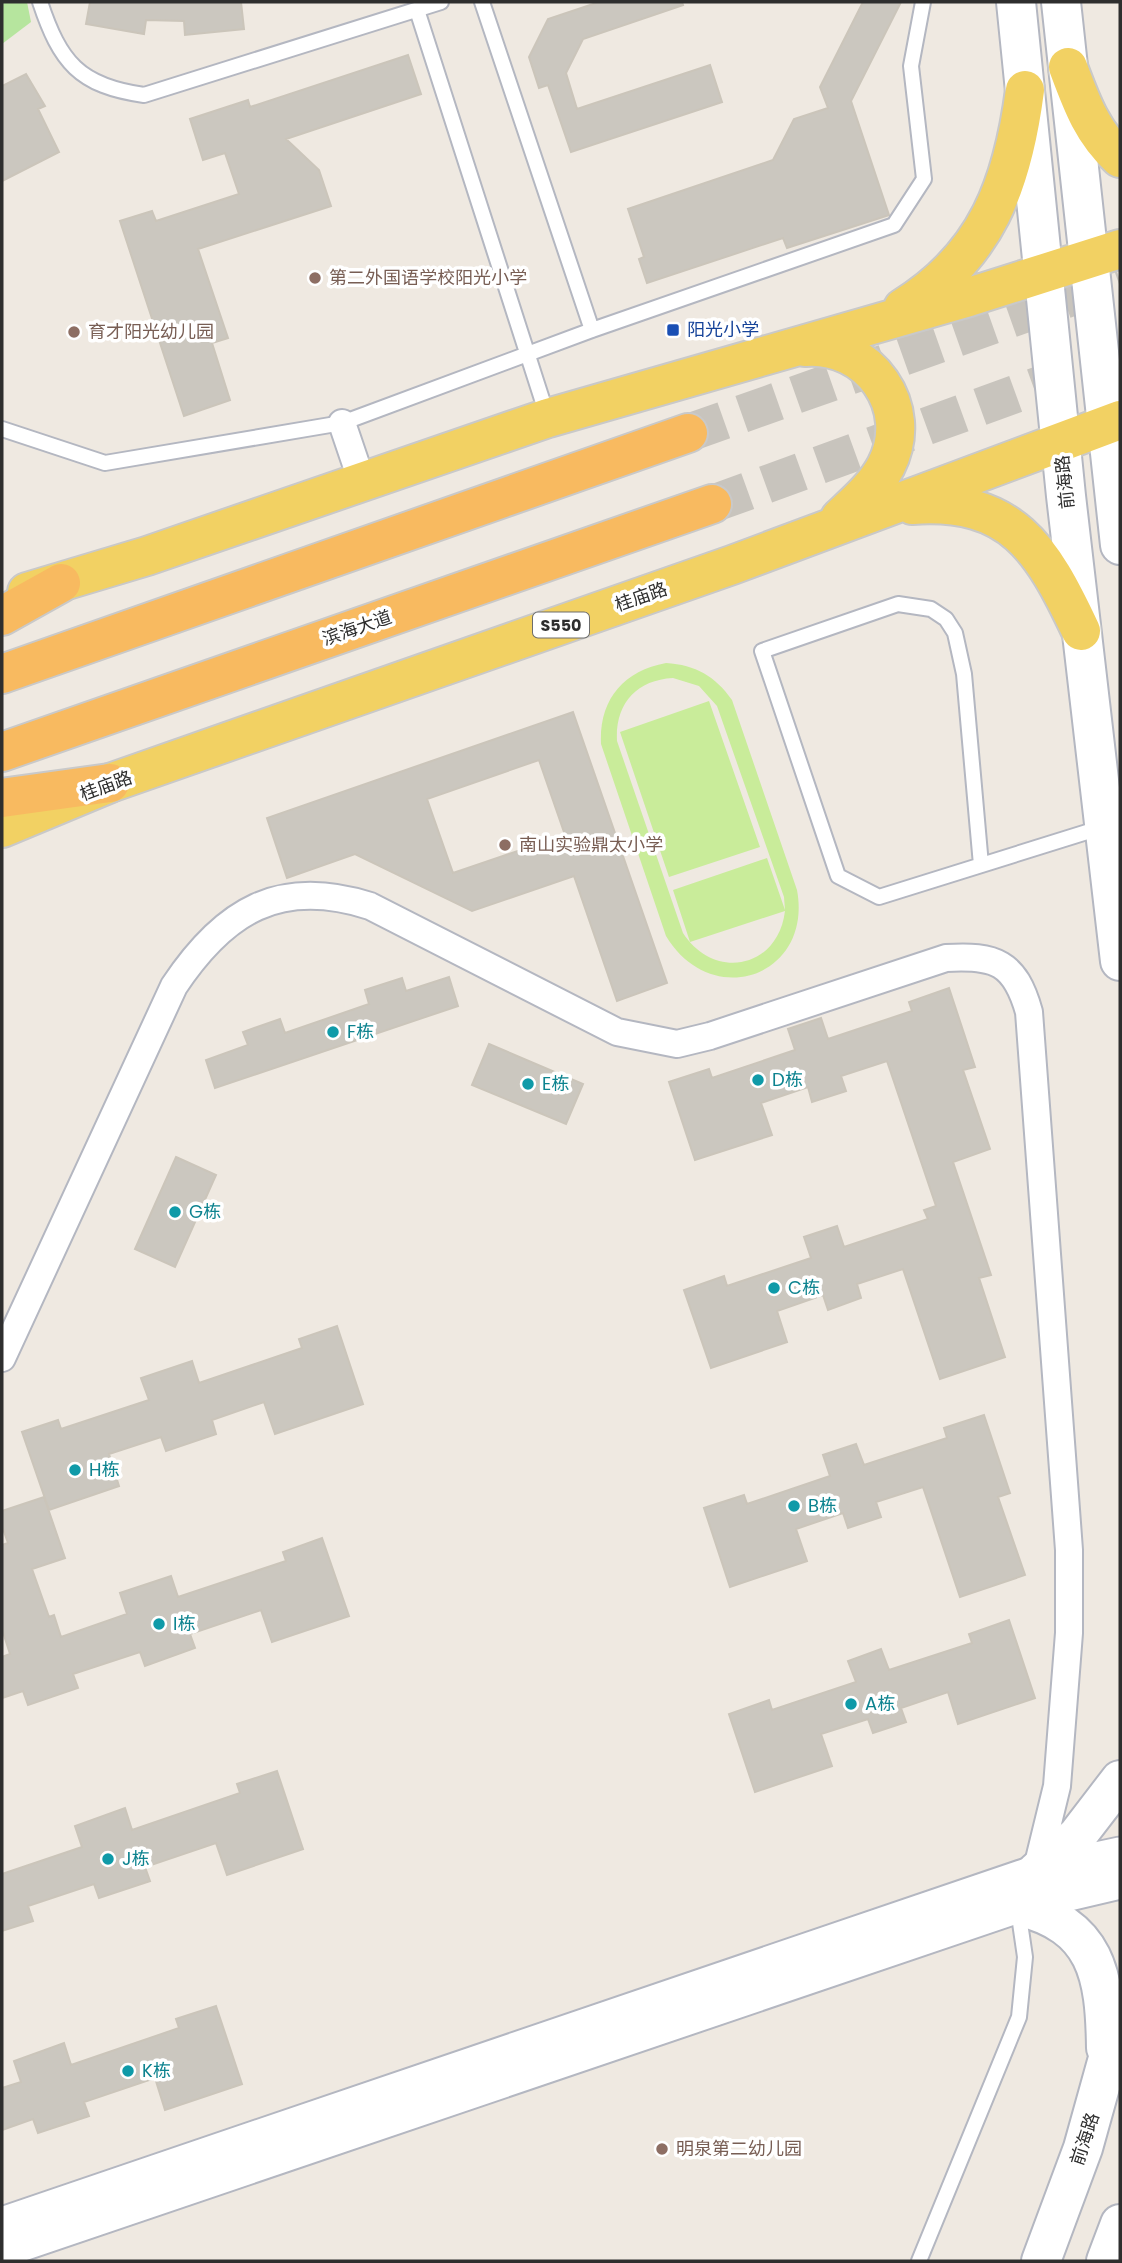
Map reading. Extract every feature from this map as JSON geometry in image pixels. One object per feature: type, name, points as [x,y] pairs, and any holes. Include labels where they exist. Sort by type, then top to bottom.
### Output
[{"type":"highway","points":[[2,674],[688,433]]},
{"type":"highway","name":"滨海大道","points":[[2,752],[712,503]]},
{"type":"highway","points":[[2,616],[61,583]]},
{"type":"highway","points":[[2,798],[110,783]]},
{"type":"main road","name":"前海路","points":[[1016,2],[1060,443],[1120,961]]},
{"type":"main road","points":[[1061,2],[1068,67],[1104,254],[1120,545]]},
{"type":"main road","points":[[1068,67],[1085,113],[1102,142],[1120,158]]},
{"type":"main road","points":[[863,327],[905,307],[934,288],[961,260],[985,226],[1004,189],[1018,144],[1025,90]]},
{"type":"main road","points":[[2,599],[61,583],[548,418],[1104,254]]},
{"type":"main road","points":[[783,349],[820,346],[849,353],[867,364],[880,379],[891,400],[896,422],[895,441],[886,467],[867,492],[833,525]]},
{"type":"main road","name":"桂庙路","points":[[2,828],[110,783],[732,565],[1113,422]]},
{"type":"main road","points":[[868,512],[937,504],[963,506],[1006,522],[1035,551],[1067,600],[1082,631]]},
{"type":"main road","points":[[1036,1872],[1077,1836],[1120,1780]]},
{"type":"main road","points":[[1018,1906],[1059,1920],[1074,1932],[1094,1960],[1105,1999],[1106,2073]]},
{"type":"main road","name":"前海路","points":[[1041,2261],[1083,2148],[1120,2015]]},
{"type":"main road","points":[[1106,2261],[1120,2224]]},
{"type":"street","points":[[342,423],[362,482]]},
{"type":"street","points":[[2,1358],[174,986],[200,951],[239,914],[271,902],[303,895],[340,897],[370,906],[617,1032],[677,1044],[710,1036],[946,958],[976,956],[1000,962],[1022,985],[1030,1012],[1069,1550],[1069,1633],[1057,1786],[1036,1872]]},
{"type":"street","points":[[2,2224],[1036,1872],[1120,1854]]},
{"type":"street","points":[[2,2252],[1018,1906],[1120,1882]]},
{"type":"lane","points":[[40,2],[52,39],[68,62],[90,80],[116,91],[144,95],[442,2]]},
{"type":"lane","points":[[482,2],[592,330]]},
{"type":"lane","points":[[2,429],[105,463],[342,423],[592,330],[894,225],[924,179],[911,66],[923,2]]},
{"type":"lane","points":[[417,10],[548,418]]},
{"type":"lane","points":[[981,866],[964,674],[955,633],[946,620],[931,609],[898,604],[762,651],[838,876],[879,897],[981,866],[1104,827]]},
{"type":"lane","points":[[919,2261],[1018,2017],[1025,1957],[1018,1906]]},
{"type":"green space","points":[[2,2],[27,2],[31,22],[2,44]]},
{"type":"green space","points":[[666,663],[696,669],[719,684],[732,700],[797,890],[798,920],[790,944],[775,962],[755,974],[732,978],[708,973],[685,959],[666,936],[601,744],[601,728],[609,701],[626,681],[651,667]],"holes":[[[673,678],[699,686],[717,706],[784,897],[785,910],[767,858],[673,890],[690,941],[683,933],[617,741],[620,716],[630,696],[648,683]],[[785,911],[780,931],[770,946],[758,956],[743,962],[711,958],[691,942]]]},
{"type":"green space","points":[[709,701],[760,847],[669,877],[620,732]]},
{"type":"building","points":[[90,2],[241,2],[244,29],[185,35],[184,21],[146,20],[144,34],[86,24]]},
{"type":"building","points":[[599,2],[682,2],[683,5],[583,39],[566,73],[577,109],[710,65],[722,102],[571,152],[548,85],[539,88],[529,57],[548,19]]},
{"type":"building","points":[[863,2],[901,2],[851,101],[889,215],[787,248],[783,238],[647,283],[639,259],[644,257],[628,209],[773,160],[794,119],[828,108],[820,87]]},
{"type":"building","points":[[408,55],[421,94],[286,139],[319,170],[331,206],[198,249],[228,338],[212,343],[230,400],[184,416],[120,221],[152,211],[156,221],[239,194],[225,153],[203,160],[190,119],[248,100],[250,107]]},
{"type":"building","points":[[26,74],[45,106],[38,109],[59,152],[2,181],[2,86]]},
{"type":"building","points":[[573,712],[667,983],[617,1001],[574,876],[472,911],[355,854],[287,878],[267,818]],"holes":[[[539,760],[565,835],[453,873],[427,799]]]},
{"type":"building","name":"F栋","points":[[449,977],[458,1006],[215,1088],[206,1060],[248,1045],[243,1032],[280,1019],[285,1033],[369,1004],[365,990],[402,978],[406,991]]},
{"type":"building","points":[[949,988],[975,1067],[963,1070],[990,1149],[953,1162],[991,1275],[979,1278],[1005,1357],[940,1379],[903,1269],[857,1284],[861,1298],[828,1310],[823,1295],[777,1311],[787,1342],[711,1368],[684,1290],[724,1276],[727,1286],[811,1258],[804,1237],[837,1226],[844,1247],[928,1219],[924,1210],[936,1206],[887,1061],[841,1076],[846,1091],[812,1102],[808,1087],[761,1103],[772,1135],[695,1160],[669,1082],[709,1069],[712,1078],[795,1050],[788,1029],[821,1018],[828,1039],[912,1011],[909,1002]]},
{"type":"building","name":"E栋","points":[[489,1044],[583,1084],[566,1124],[472,1085]]},
{"type":"building","name":"G栋","points":[[176,1157],[216,1175],[175,1267],[135,1249]]},
{"type":"building","name":"H栋","points":[[337,1326],[363,1404],[275,1434],[264,1402],[212,1420],[216,1434],[166,1451],[161,1437],[109,1454],[119,1486],[49,1510],[22,1432],[58,1420],[61,1429],[149,1400],[141,1378],[192,1361],[199,1383],[302,1348],[299,1339]]},
{"type":"building","name":"B栋","points":[[984,1415],[1010,1493],[998,1497],[1025,1575],[960,1597],[923,1487],[876,1502],[881,1517],[848,1528],[843,1513],[796,1529],[807,1561],[730,1587],[704,1508],[744,1495],[747,1504],[830,1476],[823,1455],[856,1444],[864,1465],[947,1438],[944,1428]]},
{"type":"building","name":"I栋","points":[[44,1497],[65,1558],[32,1569],[49,1617],[54,1615],[61,1637],[127,1614],[120,1593],[171,1576],[178,1597],[286,1561],[283,1552],[322,1538],[349,1616],[272,1642],[261,1610],[190,1634],[195,1648],[145,1666],[140,1652],[73,1674],[78,1688],[28,1705],[23,1691],[2,1698],[2,1657],[10,1654],[2,1629],[2,1545],[8,1543],[2,1526],[2,1511]]},
{"type":"building","name":"A栋","points":[[1009,1620],[1035,1698],[958,1724],[948,1692],[901,1708],[906,1722],[873,1733],[868,1719],[821,1734],[832,1766],[755,1792],[729,1714],[769,1700],[772,1710],[856,1682],[848,1661],[881,1649],[889,1670],[972,1643],[969,1634]]},
{"type":"building","name":"J栋","points":[[277,1771],[303,1849],[227,1875],[216,1843],[145,1867],[150,1881],[99,1898],[94,1884],[28,1906],[33,1921],[2,1931],[2,1874],[82,1847],[75,1826],[125,1808],[132,1830],[240,1793],[237,1784]]},
{"type":"building","name":"K栋","points":[[216,2006],[242,2084],[165,2110],[155,2078],[84,2102],[89,2116],[38,2133],[33,2119],[2,2130],[2,2088],[21,2082],[14,2061],[64,2043],[71,2065],[179,2028],[176,2019]]},
{"type":"tunnel","points":[[688,433],[1120,280]]},
{"type":"tunnel","points":[[712,504],[1120,356]]},
{"type":"place","name":"第二外国语学校阳光小学","points":[[315,278]]},
{"type":"place","name":"阳光小学","points":[[673,330]]},
{"type":"place","name":"育才阳光幼儿园","points":[[74,332]]},
{"type":"place","name":"南山实验鼎太小学","points":[[505,845]]},
{"type":"place","name":"F栋","points":[[333,1032]]},
{"type":"place","name":"D栋","points":[[758,1080]]},
{"type":"place","name":"E栋","points":[[528,1084]]},
{"type":"place","name":"G栋","points":[[175,1212]]},
{"type":"place","name":"C栋","points":[[774,1288]]},
{"type":"place","name":"H栋","points":[[75,1470]]},
{"type":"place","name":"B栋","points":[[794,1506]]},
{"type":"place","name":"I栋","points":[[159,1624]]},
{"type":"place","name":"A栋","points":[[851,1704]]},
{"type":"place","name":"J栋","points":[[108,1859]]},
{"type":"place","name":"K栋","points":[[128,2071]]},
{"type":"place","name":"明泉第二幼儿园","points":[[662,2149]]}]
